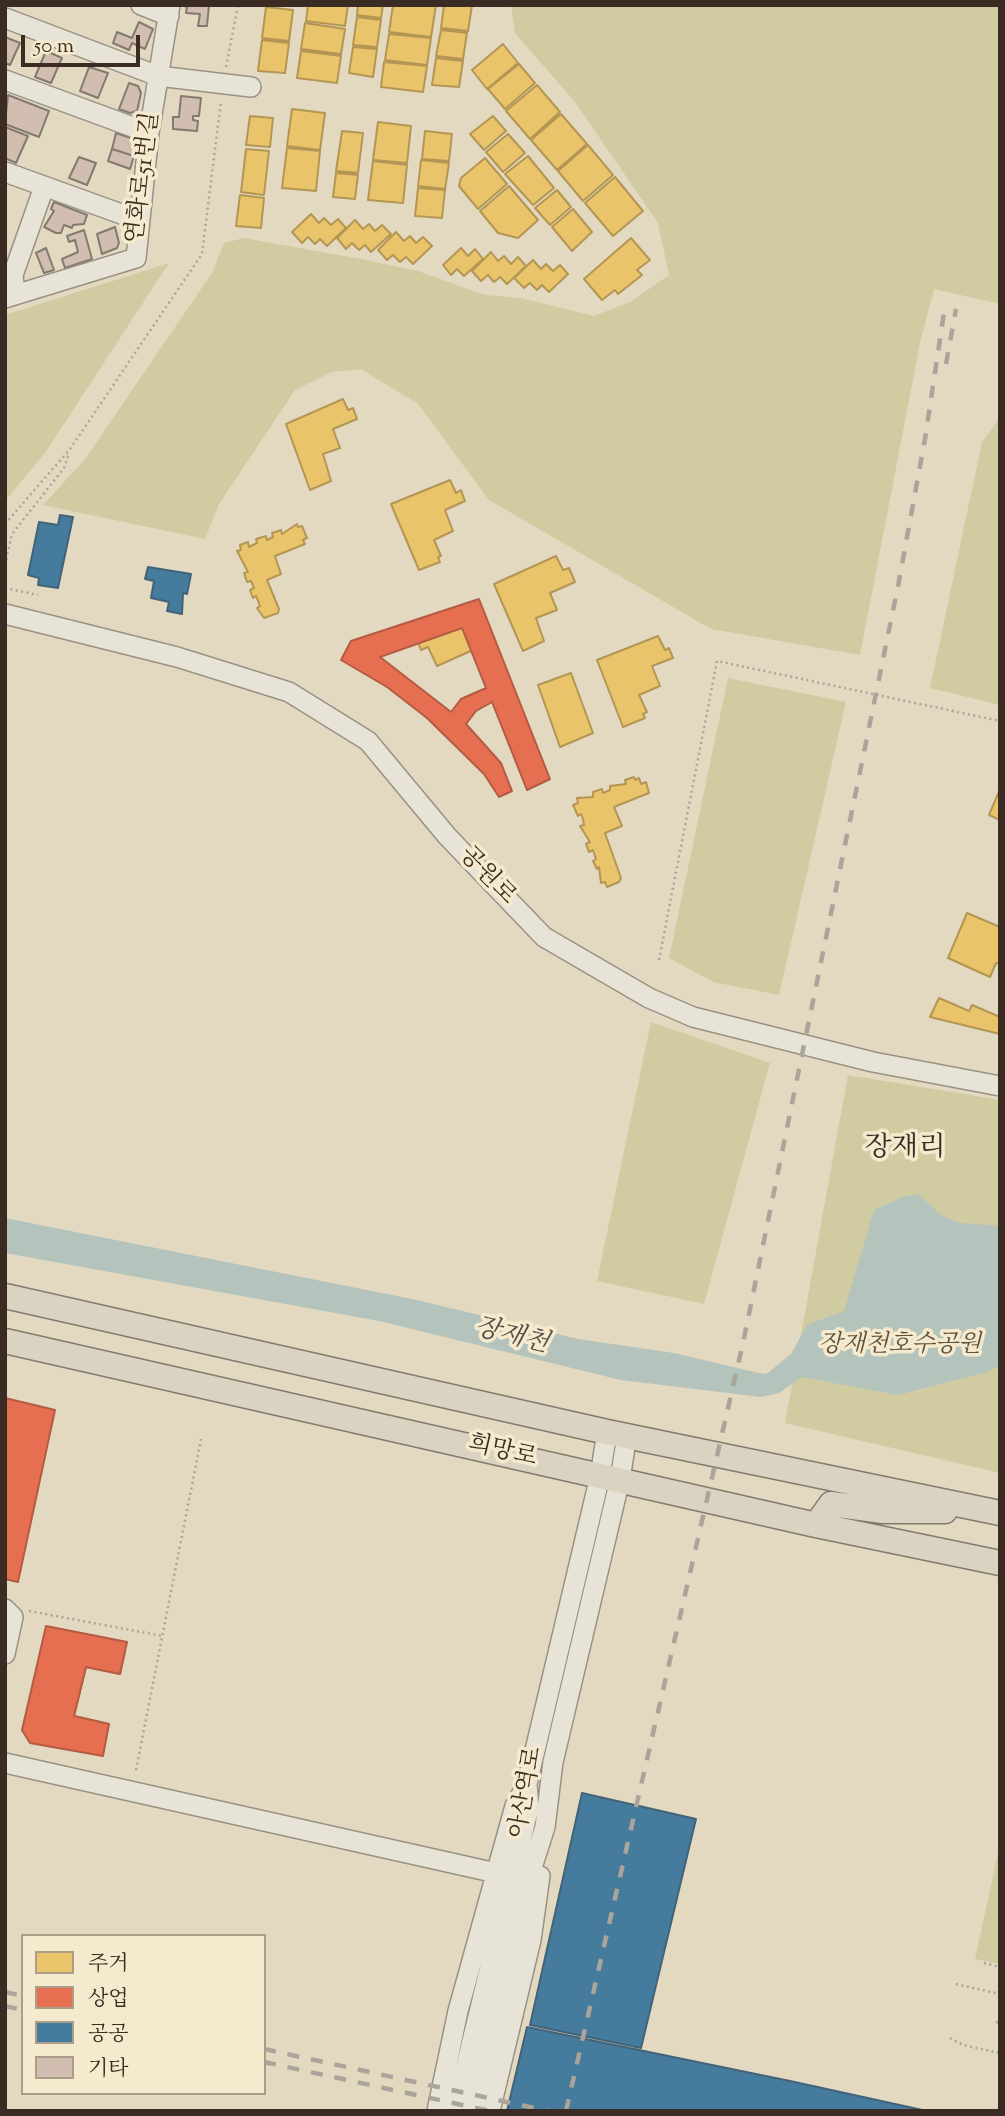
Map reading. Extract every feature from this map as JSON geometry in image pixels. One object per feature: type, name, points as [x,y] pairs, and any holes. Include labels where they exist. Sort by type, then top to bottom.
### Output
[{"type":"main road","name":"희망로","points":[[5,1296],[617,1434],[988,1510]]},
{"type":"main road","name":"희망로","points":[[5,1340],[816,1525],[1000,1563]]},
{"type":"main road","points":[[816,1525],[831,1504],[912,1512],[988,1510]]},
{"type":"street","points":[[141,5],[169,10]]},
{"type":"street","name":"연화로51번길","points":[[10,296],[136,258],[149,132],[169,10]]},
{"type":"street","points":[[5,18],[158,76],[251,87]]},
{"type":"street","points":[[5,80],[149,132]]},
{"type":"street","points":[[5,172],[138,220]]},
{"type":"street","points":[[10,296],[13,275],[44,187]]},
{"type":"street","name":"공원로","points":[[5,614],[177,657],[289,692],[368,741],[447,836],[544,937],[649,998],[693,1017],[873,1062],[1000,1086]]},
{"type":"street","points":[[610,1477],[617,1434]]},
{"type":"street","name":"아산역로","points":[[455,2111],[529,1807],[527,1784],[610,1477]]},
{"type":"street","name":"아산역로","points":[[473,2111],[512,1877],[545,1827],[553,1762],[610,1477]]},
{"type":"street","points":[[5,1609],[13,1617],[5,1654]]},
{"type":"street","points":[[5,1763],[512,1877],[458,2011],[437,2111]]},
{"type":"street","points":[[490,2111],[531,1940],[545,1827]]},
{"type":"path","points":[[5,524],[70,449],[202,254],[223,83],[238,5]]},
{"type":"path","points":[[5,565],[12,534],[64,468],[70,449]]},
{"type":"path","points":[[5,588],[38,595]]},
{"type":"path","points":[[659,960],[717,661],[1000,721]]},
{"type":"path","points":[[136,1770],[201,1439]]},
{"type":"path","points":[[25,1610],[163,1636]]},
{"type":"path","points":[[985,1963],[1000,1966]]},
{"type":"path","points":[[956,1984],[1000,1994]]},
{"type":"path","points":[[950,2038],[963,2045],[1000,2053]]},
{"type":"green space","points":[[511,5],[1000,5],[1000,304],[934,289],[920,343],[860,655],[711,629],[489,500],[418,404],[361,369],[332,372],[295,390],[219,504],[205,539],[43,505],[85,459],[212,273],[224,243],[244,238],[361,259],[418,271],[485,295],[521,298],[594,316],[630,302],[669,275],[658,223],[575,102],[515,33]]},
{"type":"green space","points":[[169,263],[45,453],[5,501],[5,315]]},
{"type":"green space","points":[[1000,418],[1000,705],[930,688],[982,442]]},
{"type":"green space","points":[[728,678],[846,702],[779,995],[713,982],[669,958]]},
{"type":"green space","points":[[651,1022],[770,1063],[704,1304],[597,1281]]},
{"type":"green space","name":"장재천호수공원","points":[[848,1075],[1000,1100],[1000,1473],[785,1423]]},
{"type":"green space","points":[[1000,1844],[1000,1964],[975,1959]]},
{"type":"water","name":"장재천","points":[[918,1194],[941,1215],[960,1223],[1000,1226],[1000,1365],[987,1372],[898,1395],[802,1377],[779,1393],[761,1397],[621,1380],[379,1321],[5,1253],[5,1218],[417,1300],[578,1339],[674,1353],[763,1374],[791,1354],[807,1325],[844,1311],[874,1210],[902,1197]]},
{"type":"building: 주거","points":[[308,5],[348,5],[345,26],[306,21]]},
{"type":"building: 주거","points":[[358,5],[383,5],[381,18],[357,15]]},
{"type":"building: 주거","points":[[393,5],[436,5],[431,37],[389,32]]},
{"type":"building: 주거","points":[[444,5],[472,5],[468,31],[441,28]]},
{"type":"building: 주거","points":[[266,7],[293,10],[289,41],[262,38]]},
{"type":"building: 주거","points":[[357,17],[381,20],[377,47],[353,45]]},
{"type":"building: 주거","points":[[305,23],[345,29],[341,54],[301,49]]},
{"type":"building: 주거","points":[[441,30],[467,33],[463,59],[436,56]]},
{"type":"building: 주거","points":[[389,34],[431,38],[427,65],[385,60]]},
{"type":"building: 주거","points":[[262,40],[289,43],[285,73],[258,71]]},
{"type":"building: 주거","points":[[503,44],[518,63],[487,89],[472,70]]},
{"type":"building: 주거","points":[[353,47],[377,49],[373,77],[349,73]]},
{"type":"building: 주거","points":[[301,51],[341,56],[337,83],[297,78]]},
{"type":"building: 주거","points":[[436,58],[463,61],[459,87],[432,85]]},
{"type":"building: 주거","points":[[384,62],[427,66],[423,92],[381,87]]},
{"type":"building: 주거","points":[[519,64],[535,83],[505,109],[488,89]]},
{"type":"building: 주거","points":[[537,85],[560,112],[530,139],[506,111]]},
{"type":"building: 주거","points":[[292,109],[325,113],[320,150],[287,146]]},
{"type":"building: 주거","points":[[561,114],[587,144],[557,170],[531,140]]},
{"type":"building: 주거","points":[[250,116],[273,118],[270,147],[246,145]]},
{"type":"building: 주거","points":[[493,116],[506,131],[484,150],[470,134]]},
{"type":"building: 주거","points":[[378,122],[411,126],[407,163],[373,160]]},
{"type":"building: 주거","points":[[342,131],[363,133],[358,173],[336,171]]},
{"type":"building: 주거","points":[[425,131],[452,134],[449,161],[422,159]]},
{"type":"building: 주거","points":[[508,134],[525,153],[503,172],[486,152]]},
{"type":"building: 주거","points":[[588,145],[613,175],[583,201],[558,171]]},
{"type":"building: 주거","points":[[287,148],[320,151],[316,191],[282,188]]},
{"type":"building: 주거","points":[[246,149],[269,151],[264,195],[241,192]]},
{"type":"building: 주거","points":[[528,156],[554,188],[533,205],[505,174]]},
{"type":"building: 주거","points":[[485,158],[507,184],[478,209],[459,186],[461,178]]},
{"type":"building: 주거","points":[[421,160],[449,163],[445,189],[418,186]]},
{"type":"building: 주거","points":[[373,161],[407,165],[403,203],[368,200]]},
{"type":"building: 주거","points":[[336,173],[358,175],[355,199],[333,197]]},
{"type":"building: 주거","points":[[615,177],[643,211],[613,236],[585,203]]},
{"type":"building: 주거","points":[[509,186],[538,220],[518,238],[498,233],[480,211]]},
{"type":"building: 주거","points":[[418,188],[445,190],[442,218],[415,216]]},
{"type":"building: 주거","points":[[557,190],[571,207],[550,225],[535,208]]},
{"type":"building: 주거","points":[[240,195],[264,198],[261,228],[236,226]]},
{"type":"building: 주거","points":[[573,209],[592,232],[572,251],[552,227]]},
{"type":"building: 주거","points":[[311,214],[319,223],[324,218],[331,225],[338,219],[346,228],[327,246],[320,239],[315,244],[308,237],[302,243],[292,232]]},
{"type":"building: 주거","points":[[355,220],[363,229],[369,224],[375,231],[382,225],[391,234],[371,252],[365,245],[359,250],[352,243],[346,249],[337,238]]},
{"type":"building: 주거","points":[[396,232],[404,241],[410,236],[416,243],[423,237],[432,246],[413,264],[406,257],[400,262],[393,255],[387,260],[378,250]]},
{"type":"building: 주거","points":[[631,238],[650,260],[637,270],[642,275],[618,294],[615,290],[602,300],[584,279]]},
{"type":"building: 주거","points":[[461,248],[468,256],[475,249],[483,259],[464,276],[457,269],[451,275],[443,265]]},
{"type":"building: 주거","points":[[491,252],[498,261],[504,256],[511,264],[518,257],[526,266],[507,284],[500,277],[494,282],[488,275],[481,281],[472,271]]},
{"type":"building: 주거","points":[[533,260],[541,269],[546,264],[553,271],[560,265],[568,274],[549,292],[542,285],[537,290],[530,283],[524,288],[514,278]]},
{"type":"building: 주거","points":[[343,399],[348,410],[353,408],[357,419],[333,429],[340,448],[323,454],[331,481],[310,490],[286,424]]},
{"type":"building: 주거","points":[[450,480],[456,493],[461,490],[465,501],[445,510],[453,531],[434,540],[441,556],[438,557],[440,562],[419,570],[391,504]]},
{"type":"building: 주거","points":[[297,524],[298,527],[302,526],[307,538],[303,540],[305,544],[275,556],[281,574],[267,580],[279,609],[278,613],[264,618],[257,608],[260,606],[250,590],[254,588],[251,581],[247,582],[244,573],[248,572],[237,551],[241,550],[240,545],[248,542],[249,547],[257,543],[256,539],[266,536],[267,540],[273,537],[272,533],[281,530],[282,534]]},
{"type":"building: 주거","points":[[556,556],[563,570],[569,568],[575,582],[550,593],[557,610],[536,618],[544,641],[523,651],[494,584]]},
{"type":"building: 주거","points":[[455,609],[473,650],[437,666],[428,647],[421,650],[412,627]]},
{"type":"building: 주거","points":[[658,636],[665,650],[669,648],[673,658],[652,666],[660,686],[639,695],[647,712],[643,714],[645,718],[623,727],[597,660]]},
{"type":"building: 주거","points":[[571,673],[593,733],[560,747],[538,685]]},
{"type":"building: 주거","points":[[634,777],[635,780],[639,778],[641,784],[646,782],[649,793],[614,807],[622,826],[605,833],[621,878],[619,882],[607,887],[605,882],[601,883],[599,867],[597,869],[593,861],[596,859],[593,850],[589,852],[586,844],[590,842],[580,826],[584,825],[583,819],[581,814],[578,816],[573,805],[578,803],[577,798],[593,797],[593,792],[602,789],[603,793],[610,790],[610,786],[626,784],[625,780]]},
{"type":"building: 주거","points":[[1000,789],[1000,820],[989,815]]},
{"type":"building: 주거","points":[[967,913],[1000,927],[1000,964],[996,963],[990,977],[948,958]]},
{"type":"building: 주거","points":[[939,998],[969,1011],[972,1005],[1000,1017],[1000,1034],[930,1017]]},
{"type":"building: 주거","points":[[27,1412],[37,1426],[31,1430],[46,1449],[28,1460],[26,1457],[5,1467],[5,1429]]},
{"type":"building: 주거","points":[[5,1525],[23,1548],[7,1559],[5,1557]]},
{"type":"building: 주거","points":[[52,1638],[125,1652],[120,1674],[86,1667],[74,1716],[109,1724],[104,1747],[30,1733]]},
{"type":"building: 상업","points":[[479,599],[550,779],[527,790],[492,702],[476,711],[466,724],[501,763],[512,791],[499,797],[484,774],[427,718],[387,687],[341,660],[351,641]],"holes":[[[462,628],[486,688],[461,699],[451,712],[380,657]]]},
{"type":"building: 상업","points":[[5,1398],[55,1410],[18,1582],[5,1579]]},
{"type":"building: 상업","points":[[46,1626],[127,1642],[120,1674],[86,1667],[74,1716],[109,1724],[103,1756],[30,1743],[22,1730]]},
{"type":"building: 공공","points":[[60,515],[73,517],[58,588],[38,585],[39,578],[28,575],[39,522],[58,525]]},
{"type":"building: 공공","points":[[148,567],[191,574],[187,594],[183,593],[182,614],[167,611],[169,602],[151,598],[154,581],[145,579]]},
{"type":"building: 공공","points":[[582,1793],[696,1819],[641,2048],[530,2025]]},
{"type":"building: 공공","points":[[527,2027],[790,2081],[927,2111],[507,2111]]},
{"type":"building: 기타","points":[[182,5],[209,5],[207,26],[198,26],[200,14],[186,13],[187,7]]},
{"type":"building: 기타","points":[[139,22],[153,29],[145,49],[132,43],[129,50],[113,43],[117,32],[132,38]]},
{"type":"building: 기타","points":[[5,37],[20,43],[10,65],[5,63]]},
{"type":"building: 기타","points":[[46,51],[62,58],[51,83],[35,77]]},
{"type":"building: 기타","points":[[89,67],[108,73],[98,98],[80,91]]},
{"type":"building: 기타","points":[[129,83],[138,86],[141,93],[137,111],[130,113],[119,109]]},
{"type":"building: 기타","points":[[8,95],[49,111],[39,137],[5,124]]},
{"type":"building: 기타","points":[[181,96],[201,98],[199,116],[193,116],[193,120],[198,121],[197,131],[173,129],[173,117],[179,117]]},
{"type":"building: 기타","points":[[5,127],[28,136],[16,163],[5,158]]},
{"type":"building: 기타","points":[[116,133],[131,138],[136,149],[134,156],[112,149]]},
{"type":"building: 기타","points":[[112,149],[134,156],[130,169],[108,161]]},
{"type":"building: 기타","points":[[79,157],[96,163],[87,185],[69,178]]},
{"type":"building: 기타","points":[[54,202],[87,215],[84,224],[73,225],[72,228],[64,225],[61,233],[44,227],[54,211],[51,209]]},
{"type":"building: 기타","points":[[115,227],[119,243],[117,248],[102,254],[97,234]]},
{"type":"building: 기타","points":[[84,230],[92,259],[65,268],[62,259],[78,252],[75,240],[69,242],[67,236]]},
{"type":"building: 기타","points":[[46,248],[54,270],[44,273],[36,253]]},
{"type":"railway","points":[[566,2111],[743,1343],[898,586],[925,439],[945,306]]},
{"type":"railway","points":[[946,364],[956,309]]},
{"type":"railway","points":[[5,1992],[21,1996]]},
{"type":"railway","points":[[5,2006],[21,2010]]},
{"type":"railway","points":[[266,2049],[548,2111]]},
{"type":"railway","points":[[266,2062],[490,2111]]},
{"type":"district","name":"장재리","points":[[905,1150]]}]
